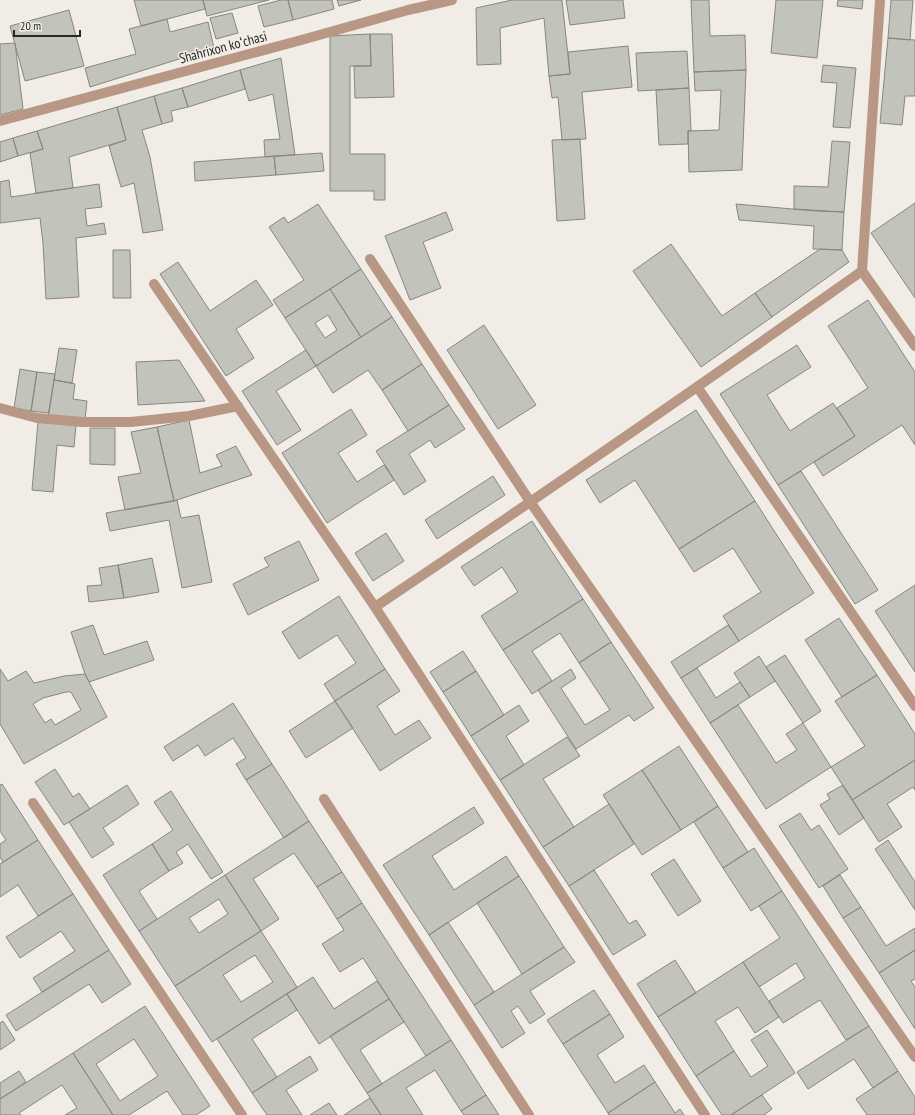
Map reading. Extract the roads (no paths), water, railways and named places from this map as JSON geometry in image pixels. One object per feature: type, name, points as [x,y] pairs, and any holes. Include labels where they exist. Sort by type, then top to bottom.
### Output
[{"type":"street","name":"Shahrixon koʻchasi","points":[[0,121],[408,10],[452,0]]},
{"type":"street","points":[[880,0],[862,271],[915,346]]},
{"type":"street","points":[[370,259],[531,503],[915,1057]]},
{"type":"street","points":[[375,607],[531,503],[698,388],[862,271]]},
{"type":"street","points":[[154,284],[375,607],[705,1115]]},
{"type":"street","points":[[698,388],[915,706]]},
{"type":"street","points":[[0,408],[37,418],[82,422],[131,422],[189,416],[238,406]]},
{"type":"street","points":[[324,799],[529,1115]]},
{"type":"street","points":[[33,803],[242,1115]]}]
